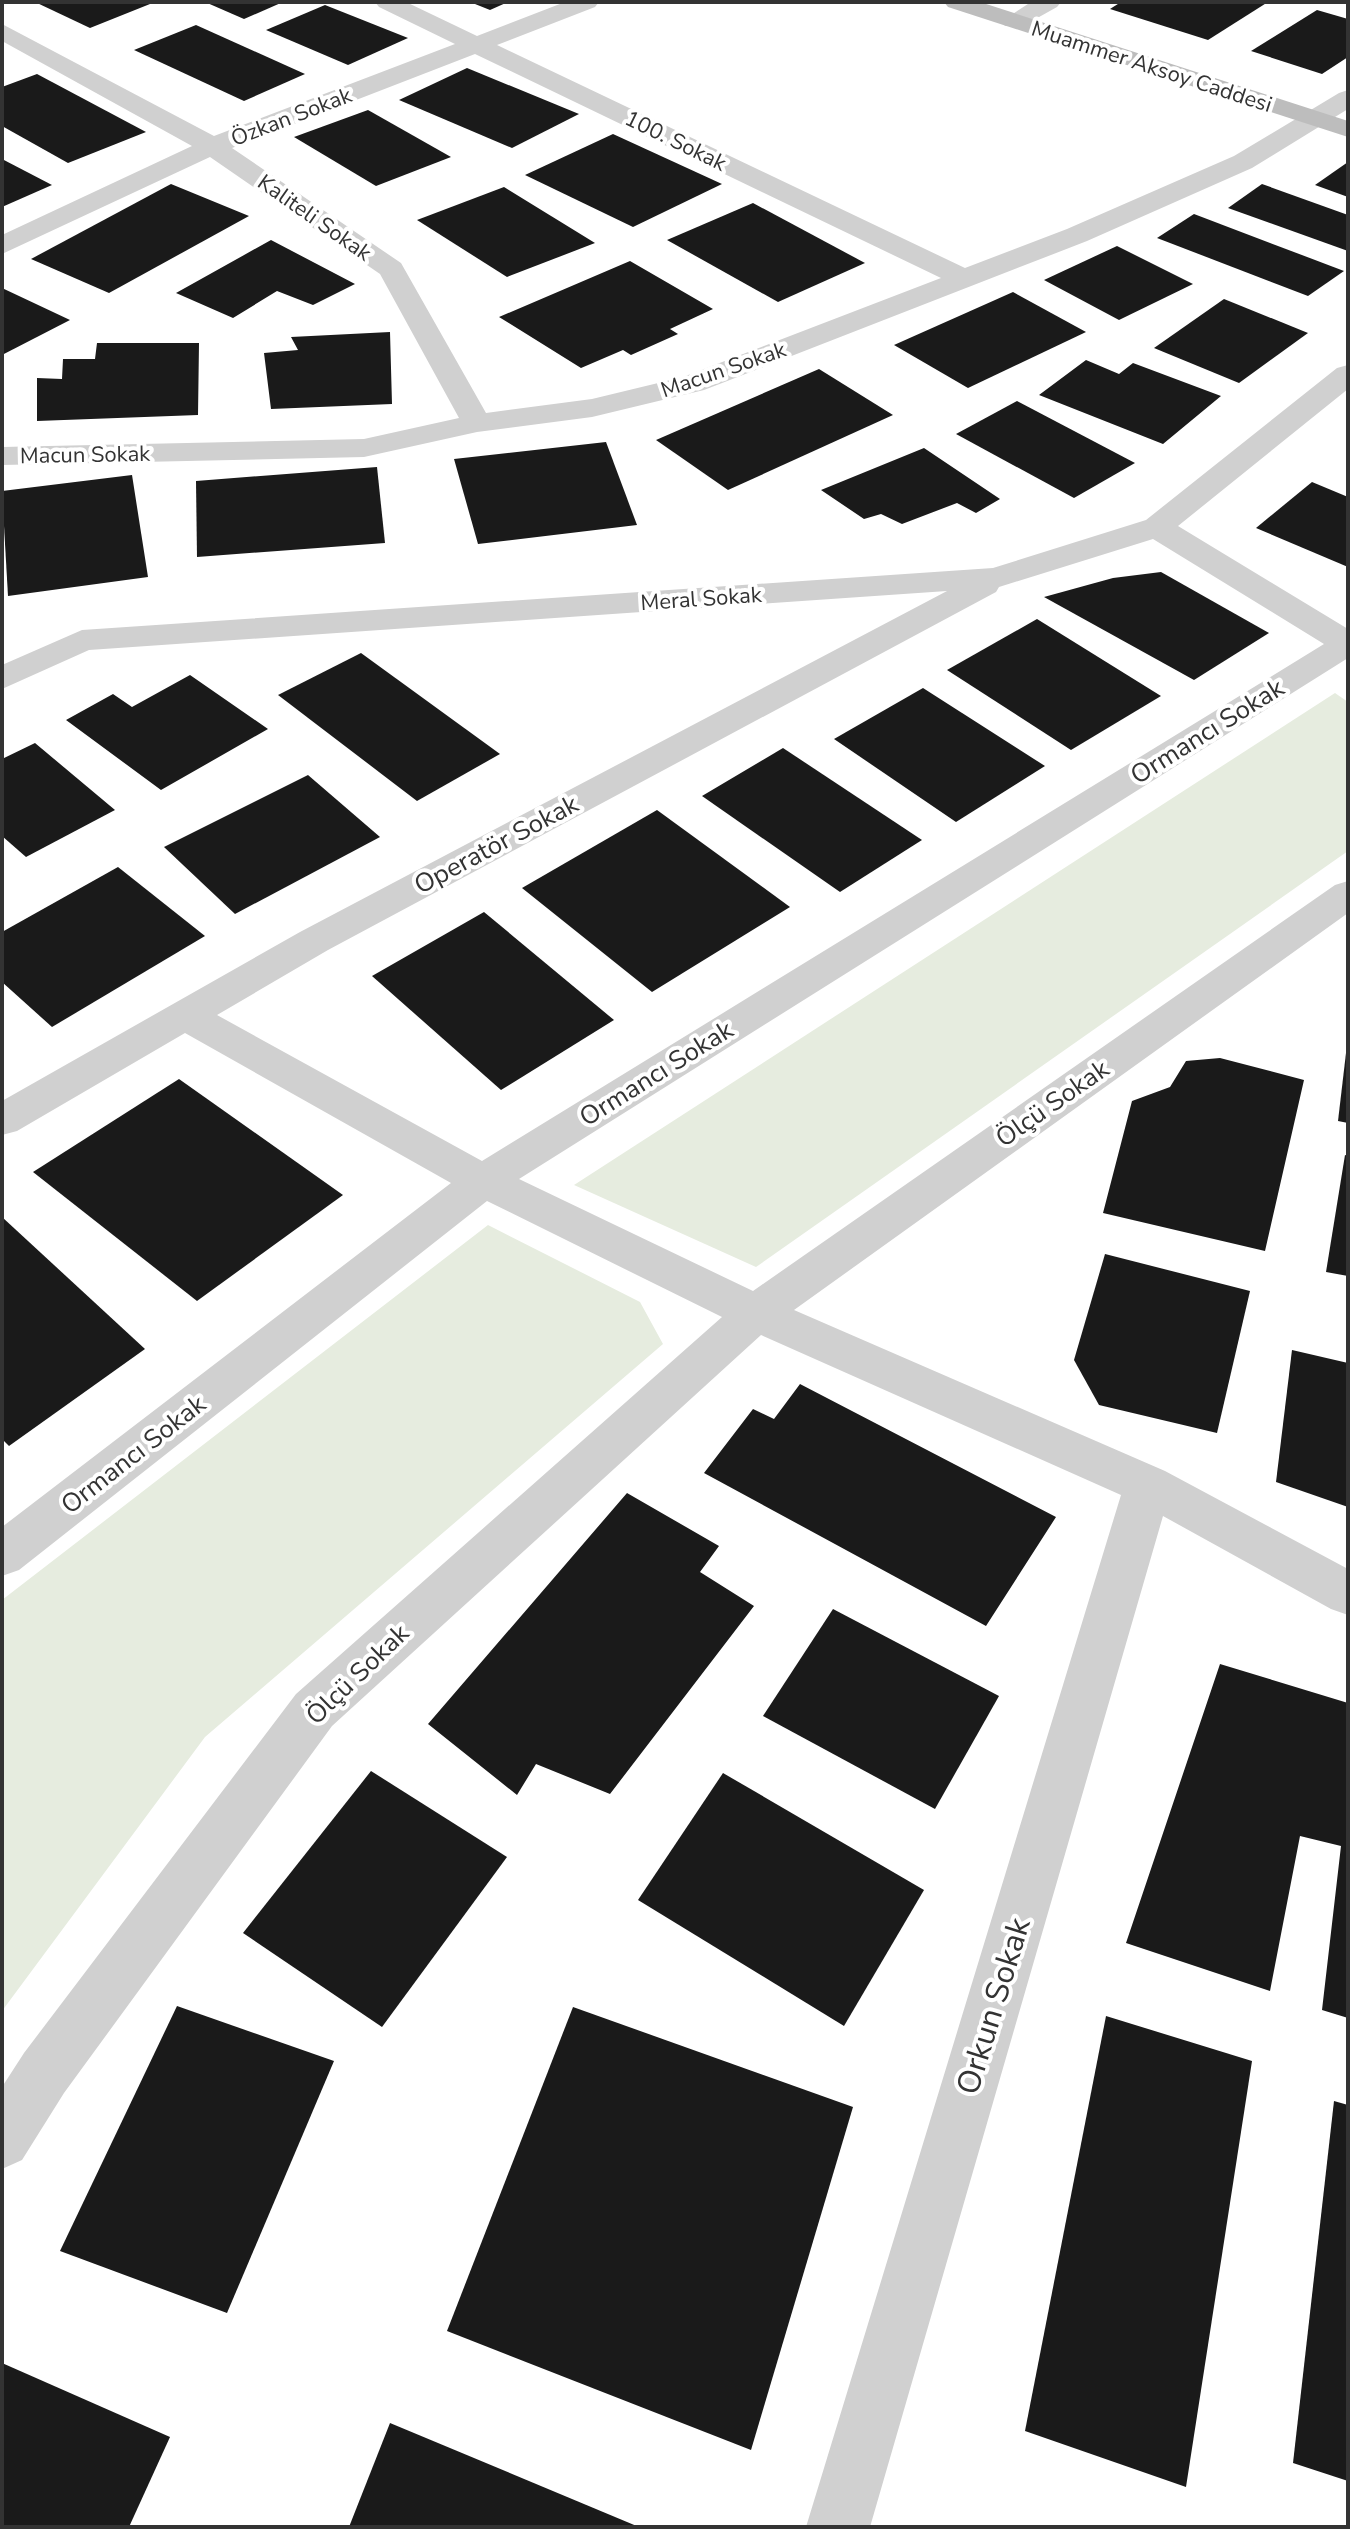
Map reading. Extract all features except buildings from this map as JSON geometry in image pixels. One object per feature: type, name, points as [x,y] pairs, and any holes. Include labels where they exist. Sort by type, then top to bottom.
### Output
[{"type":"main road","name":"Muammer Aksoy Caddesi","points":[[956,2],[1348,129]]},
{"type":"street","name":"100. Sokak","points":[[387,2],[965,279]]},
{"type":"street","name":"Özkan Sokak","points":[[2,246],[212,146],[587,2]]},
{"type":"street","points":[[1014,21],[1049,2]]},
{"type":"street","name":"Kaliteli Sokak","points":[[2,31],[212,146],[391,269],[477,423]]},
{"type":"street","points":[[2,63],[39,52]]},
{"type":"street","name":"Macun Sokak","points":[[2,456],[364,448],[477,423],[592,408],[693,384],[1077,235],[1243,162],[1348,98]]},
{"type":"street","name":"Meral Sokak","points":[[2,678],[82,640],[996,578],[1157,527],[1348,374]]},
{"type":"street","points":[[1157,527],[1348,644]]},
{"type":"street","name":"Operatör Sokak","points":[[2,1120],[314,941],[996,578]]},
{"type":"street","name":"Ormancı Sokak","points":[[2,1555],[483,1181],[1348,644]]},
{"type":"street","name":"Ölçü Sokak","points":[[2,2140],[44,2073],[314,1710],[756,1313],[1348,894]]},
{"type":"street","points":[[187,1016],[483,1181],[756,1313],[1148,1485],[1348,1594]]},
{"type":"street","name":"Orkun Sokak","points":[[838,2527],[1148,1485]]},
{"type":"shaded area","points":[[1335,693],[1348,702],[1348,851],[756,1267],[574,1185]]},
{"type":"shaded area","points":[[488,1225],[640,1302],[663,1344],[205,1737],[2,2011],[2,1600]]}]
